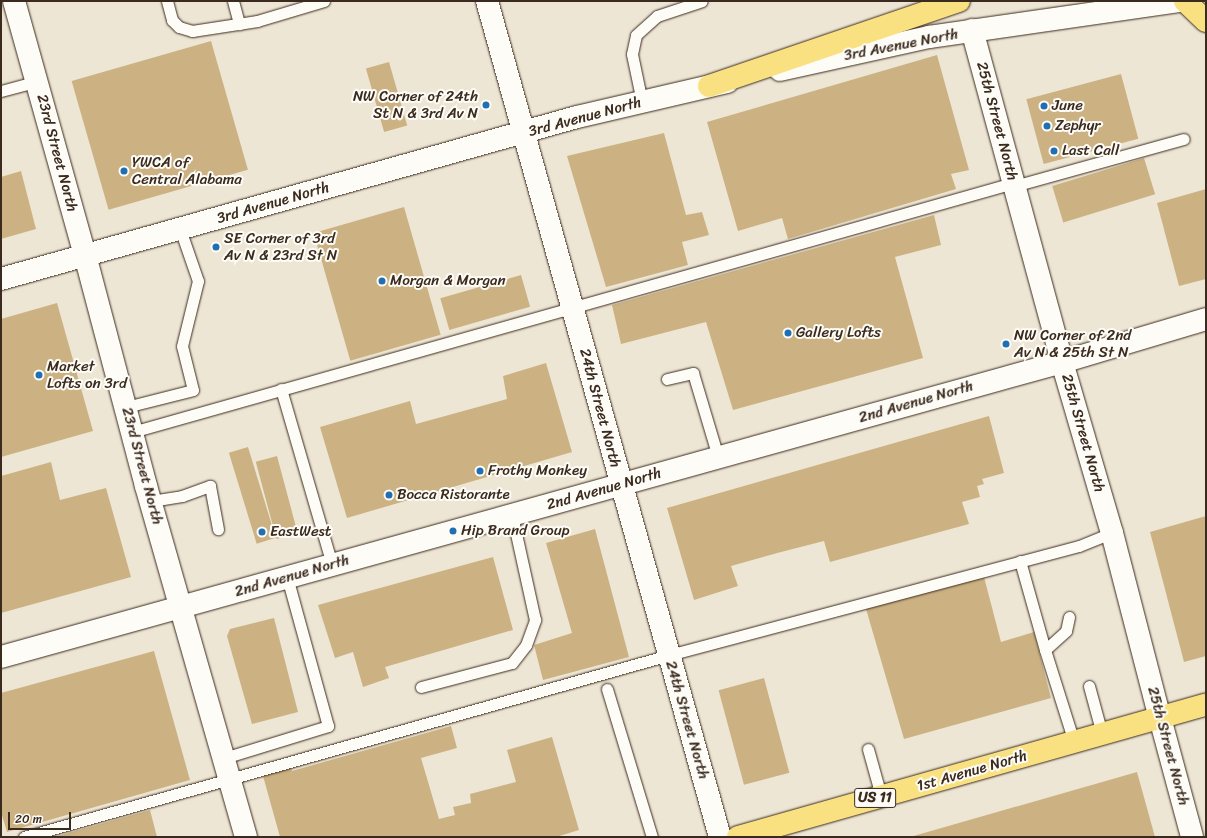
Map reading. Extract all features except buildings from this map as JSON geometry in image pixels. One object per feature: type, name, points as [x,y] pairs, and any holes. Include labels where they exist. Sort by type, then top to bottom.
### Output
[{"type":"main road","points":[[709,86],[959,1]]},
{"type":"main road","points":[[1186,1],[1206,21]]},
{"type":"main road","name":"1st Avenue North","points":[[738,837],[1206,705]]},
{"type":"street","name":"23rd Street North","points":[[14,1],[38,81],[132,432],[246,837]]},
{"type":"street","name":"24th Street North","points":[[487,1],[720,837]]},
{"type":"street","name":"3rd Avenue North","points":[[1,279],[525,133],[709,86],[972,30],[1180,1]]},
{"type":"street","name":"25th Street North","points":[[972,30],[1062,362],[1112,533],[1192,837]]},
{"type":"street","name":"2nd Avenue North","points":[[1,658],[1062,362],[1206,319]]},
{"type":"lane","points":[[167,1],[172,20],[179,27],[192,31],[239,24],[277,15],[324,1]]},
{"type":"lane","points":[[233,1],[239,24]]},
{"type":"lane","points":[[642,102],[632,54],[636,34],[657,16],[702,1]]},
{"type":"lane","points":[[1,91],[38,81]]},
{"type":"lane","points":[[132,432],[572,305],[1184,138]]},
{"type":"lane","points":[[126,407],[192,390],[182,346],[198,281],[180,229]]},
{"type":"lane","points":[[667,379],[693,373],[718,458]]},
{"type":"lane","points":[[281,389],[332,565]]},
{"type":"lane","points":[[151,500],[182,496],[210,486],[218,529]]},
{"type":"lane","points":[[421,687],[512,663],[526,645],[535,620],[512,515]]},
{"type":"lane","points":[[24,837],[669,655],[831,616],[1020,561],[1051,556],[1112,533]]},
{"type":"lane","points":[[1020,561],[1045,650],[1074,742]]},
{"type":"lane","points":[[224,758],[328,726],[287,577]]},
{"type":"lane","points":[[1045,650],[1066,631],[1069,617]]},
{"type":"lane","points":[[1088,686],[1102,734]]},
{"type":"lane","points":[[607,690],[652,837]]},
{"type":"lane","points":[[868,749],[881,796]]},
{"type":"place","name":"NW Corner of 24th St N & 3rd Av N","points":[[486,105]]},
{"type":"place","name":"June","points":[[1044,106]]},
{"type":"place","name":"Zephyr","points":[[1047,126]]},
{"type":"place","name":"Last Call","points":[[1054,151]]},
{"type":"place","name":"YWCA of Central Alabama","points":[[124,171]]},
{"type":"place","name":"SE Corner of 3rd Av N & 23rd St N","points":[[216,247]]},
{"type":"place","name":"Morgan & Morgan","points":[[382,281]]},
{"type":"place","name":"Gallery Lofts","points":[[788,333]]},
{"type":"place","name":"NW Corner of 2nd Av N & 25th St N","points":[[1006,344]]},
{"type":"place","name":"Market Lofts on 3rd","points":[[39,375]]},
{"type":"place","name":"Frothy Monkey","points":[[480,471]]},
{"type":"place","name":"Bocca Ristorante","points":[[389,495]]},
{"type":"place","name":"Hip Brand Group","points":[[453,531]]},
{"type":"place","name":"EastWest","points":[[262,532]]}]
